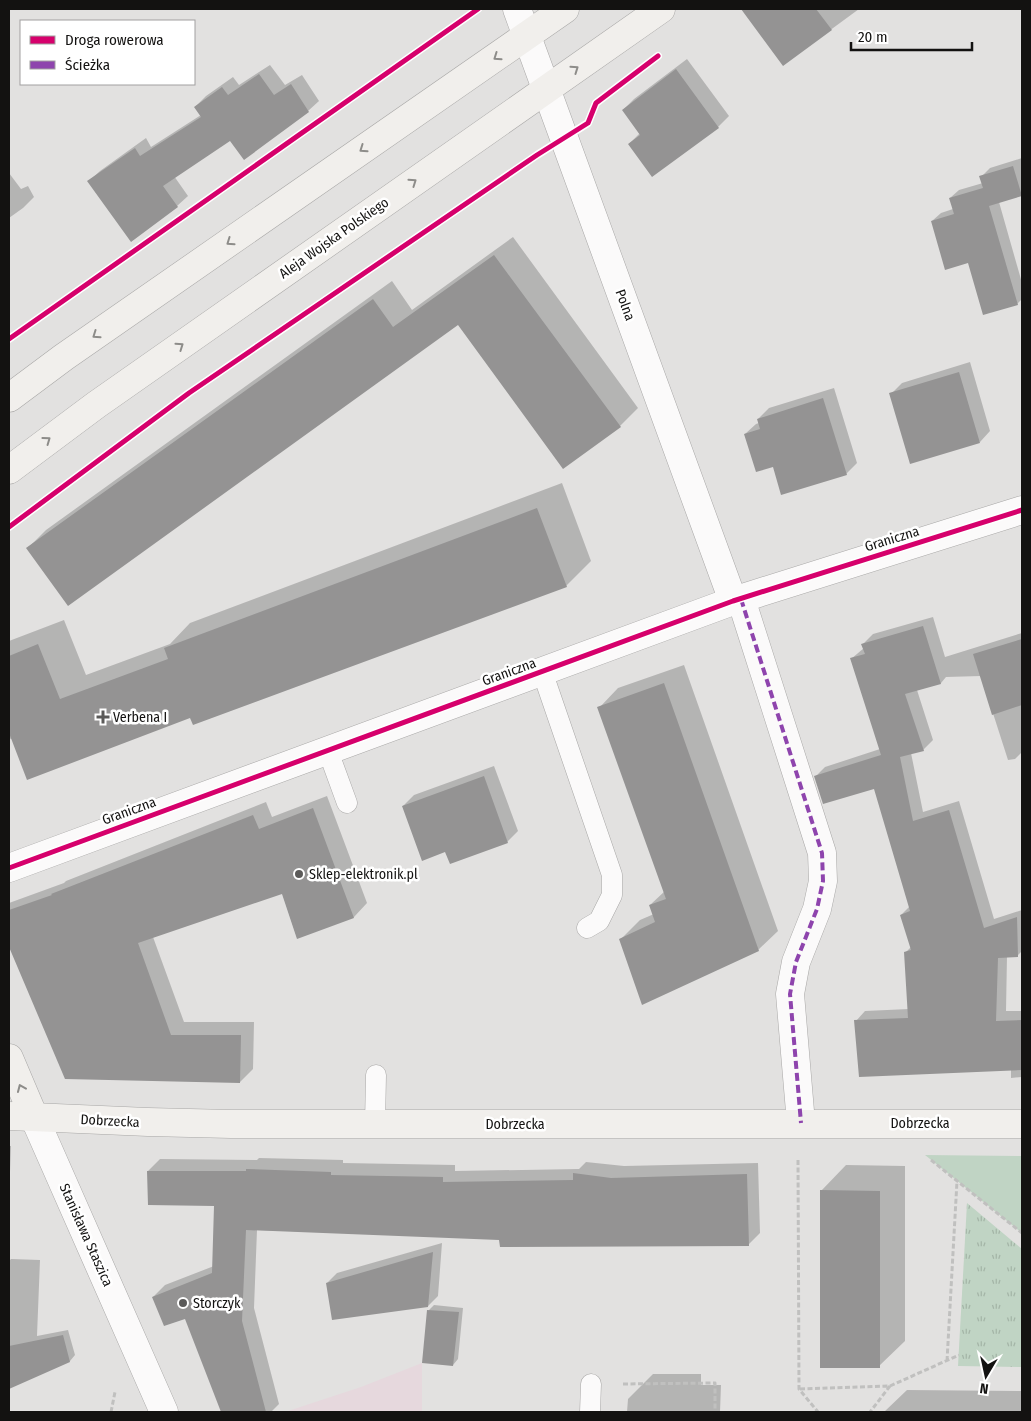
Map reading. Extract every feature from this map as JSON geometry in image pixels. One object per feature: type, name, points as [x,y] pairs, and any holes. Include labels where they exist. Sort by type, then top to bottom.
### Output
[{"type":"main road","points":[[9,398],[64,357],[565,9]]},
{"type":"main road","name":"Aleja Wojska Polskiego","points":[[9,470],[96,405],[661,9]]},
{"type":"main road","name":"Stanisława Staszica","points":[[9,1058],[21,1117]]},
{"type":"main road","name":"Dobrzecka","points":[[21,1117],[203,1124],[1022,1124]]},
{"type":"street","name":"Polna","points":[[517,9],[737,600],[822,853],[823,881],[817,909],[796,962],[790,994],[801,1123]]},
{"type":"street","name":"Graniczna","points":[[9,868],[737,600],[1022,510]]},
{"type":"street","name":"Stanisława Staszica","points":[[21,1117],[164,1412]]},
{"type":"lane","points":[[542,672],[612,875],[612,896],[599,921],[587,928]]},
{"type":"lane","points":[[328,750],[347,803]]},
{"type":"lane","points":[[375,1124],[376,1075]]},
{"type":"lane","points":[[590,1412],[591,1384]]},
{"type":"path","points":[[798,1154],[799,1390],[818,1412]]},
{"type":"path","points":[[925,1155],[1022,1234]]},
{"type":"path","points":[[947,1360],[957,1181]]},
{"type":"path","points":[[799,1390],[890,1386],[959,1355]]},
{"type":"path","points":[[591,1384],[715,1383],[715,1412]]},
{"type":"path","points":[[870,1412],[890,1386]]},
{"type":"shaded area","points":[[422,1363],[422,1412],[285,1412],[361,1387]]},
{"type":"green space","points":[[925,1155],[1022,1156],[1022,1233]]},
{"type":"green space","points":[[967,1203],[1022,1249],[1022,1367],[958,1366]]},
{"type":"building","points":[[741,9],[816,9],[832,30],[783,66]]},
{"type":"building","points":[[676,69],[719,128],[652,177],[628,144],[640,135],[622,110]]},
{"type":"building","points":[[259,74],[274,95],[291,84],[309,112],[244,160],[230,141],[163,186],[178,207],[131,242],[87,181],[135,148],[140,156],[201,117],[194,107],[222,87],[228,95]]},
{"type":"building","points":[[1013,166],[1022,196],[989,206],[1018,305],[983,315],[968,263],[945,270],[931,221],[954,214],[949,198],[983,188],[979,176]]},
{"type":"building","points":[[494,255],[621,427],[563,469],[458,325],[68,606],[26,548],[373,299],[393,327]]},
{"type":"building","points":[[959,372],[980,443],[910,464],[889,393]]},
{"type":"building","points":[[823,398],[847,475],[781,495],[773,467],[756,472],[744,434],[760,429],[757,419]]},
{"type":"building","points":[[537,508],[567,587],[193,725],[190,718],[27,780],[9,733],[9,656],[38,644],[60,699],[168,659],[164,648]]},
{"type":"building","points":[[923,626],[941,684],[905,694],[924,751],[900,757],[913,821],[949,810],[984,928],[1017,917],[1018,957],[998,958],[996,1021],[1022,1020],[1022,1070],[859,1077],[854,1020],[908,1018],[904,952],[911,950],[900,915],[910,911],[874,789],[823,804],[814,776],[881,755],[850,658],[865,654],[861,644]]},
{"type":"building","points":[[1022,639],[1022,705],[992,715],[973,654]]},
{"type":"building","points":[[664,683],[759,951],[642,1005],[619,939],[655,922],[649,905],[666,899],[597,707]]},
{"type":"building","points":[[484,776],[508,843],[450,864],[445,852],[422,861],[402,806]]},
{"type":"building","points":[[313,808],[354,918],[297,939],[282,894],[138,943],[171,1035],[241,1035],[240,1083],[65,1079],[9,947],[9,910],[52,895],[253,815],[259,829]]},
{"type":"building","points":[[246,1169],[331,1172],[331,1175],[443,1177],[443,1182],[573,1180],[573,1173],[611,1178],[747,1174],[749,1246],[500,1247],[499,1240],[246,1230],[242,1321],[266,1412],[221,1412],[185,1319],[164,1326],[152,1297],[212,1273],[214,1206],[148,1205],[147,1171],[246,1171]]},
{"type":"building","points":[[820,1190],[880,1191],[880,1368],[820,1368]]},
{"type":"building","points":[[433,1252],[428,1307],[332,1320],[326,1283]]},
{"type":"building","points":[[427,1310],[459,1312],[453,1366],[422,1363]]},
{"type":"building","points":[[63,1335],[70,1362],[9,1389],[9,1346]]},
{"type":"marked path","points":[[741,599],[822,853],[823,881],[817,909],[796,962],[790,994],[801,1123]]},
{"type":"cycle path","points":[[9,339],[478,9]]},
{"type":"cycle path","points":[[9,527],[189,393],[537,155],[588,123],[596,103],[658,56]]},
{"type":"cycle path","points":[[9,868],[733,601],[1022,510]]},
{"type":"place","name":"Verbena I","points":[[103,717]]},
{"type":"place","name":"Sklep-elektronik.pl","points":[[299,874]]},
{"type":"place","name":"Storczyk","points":[[183,1303]]}]
